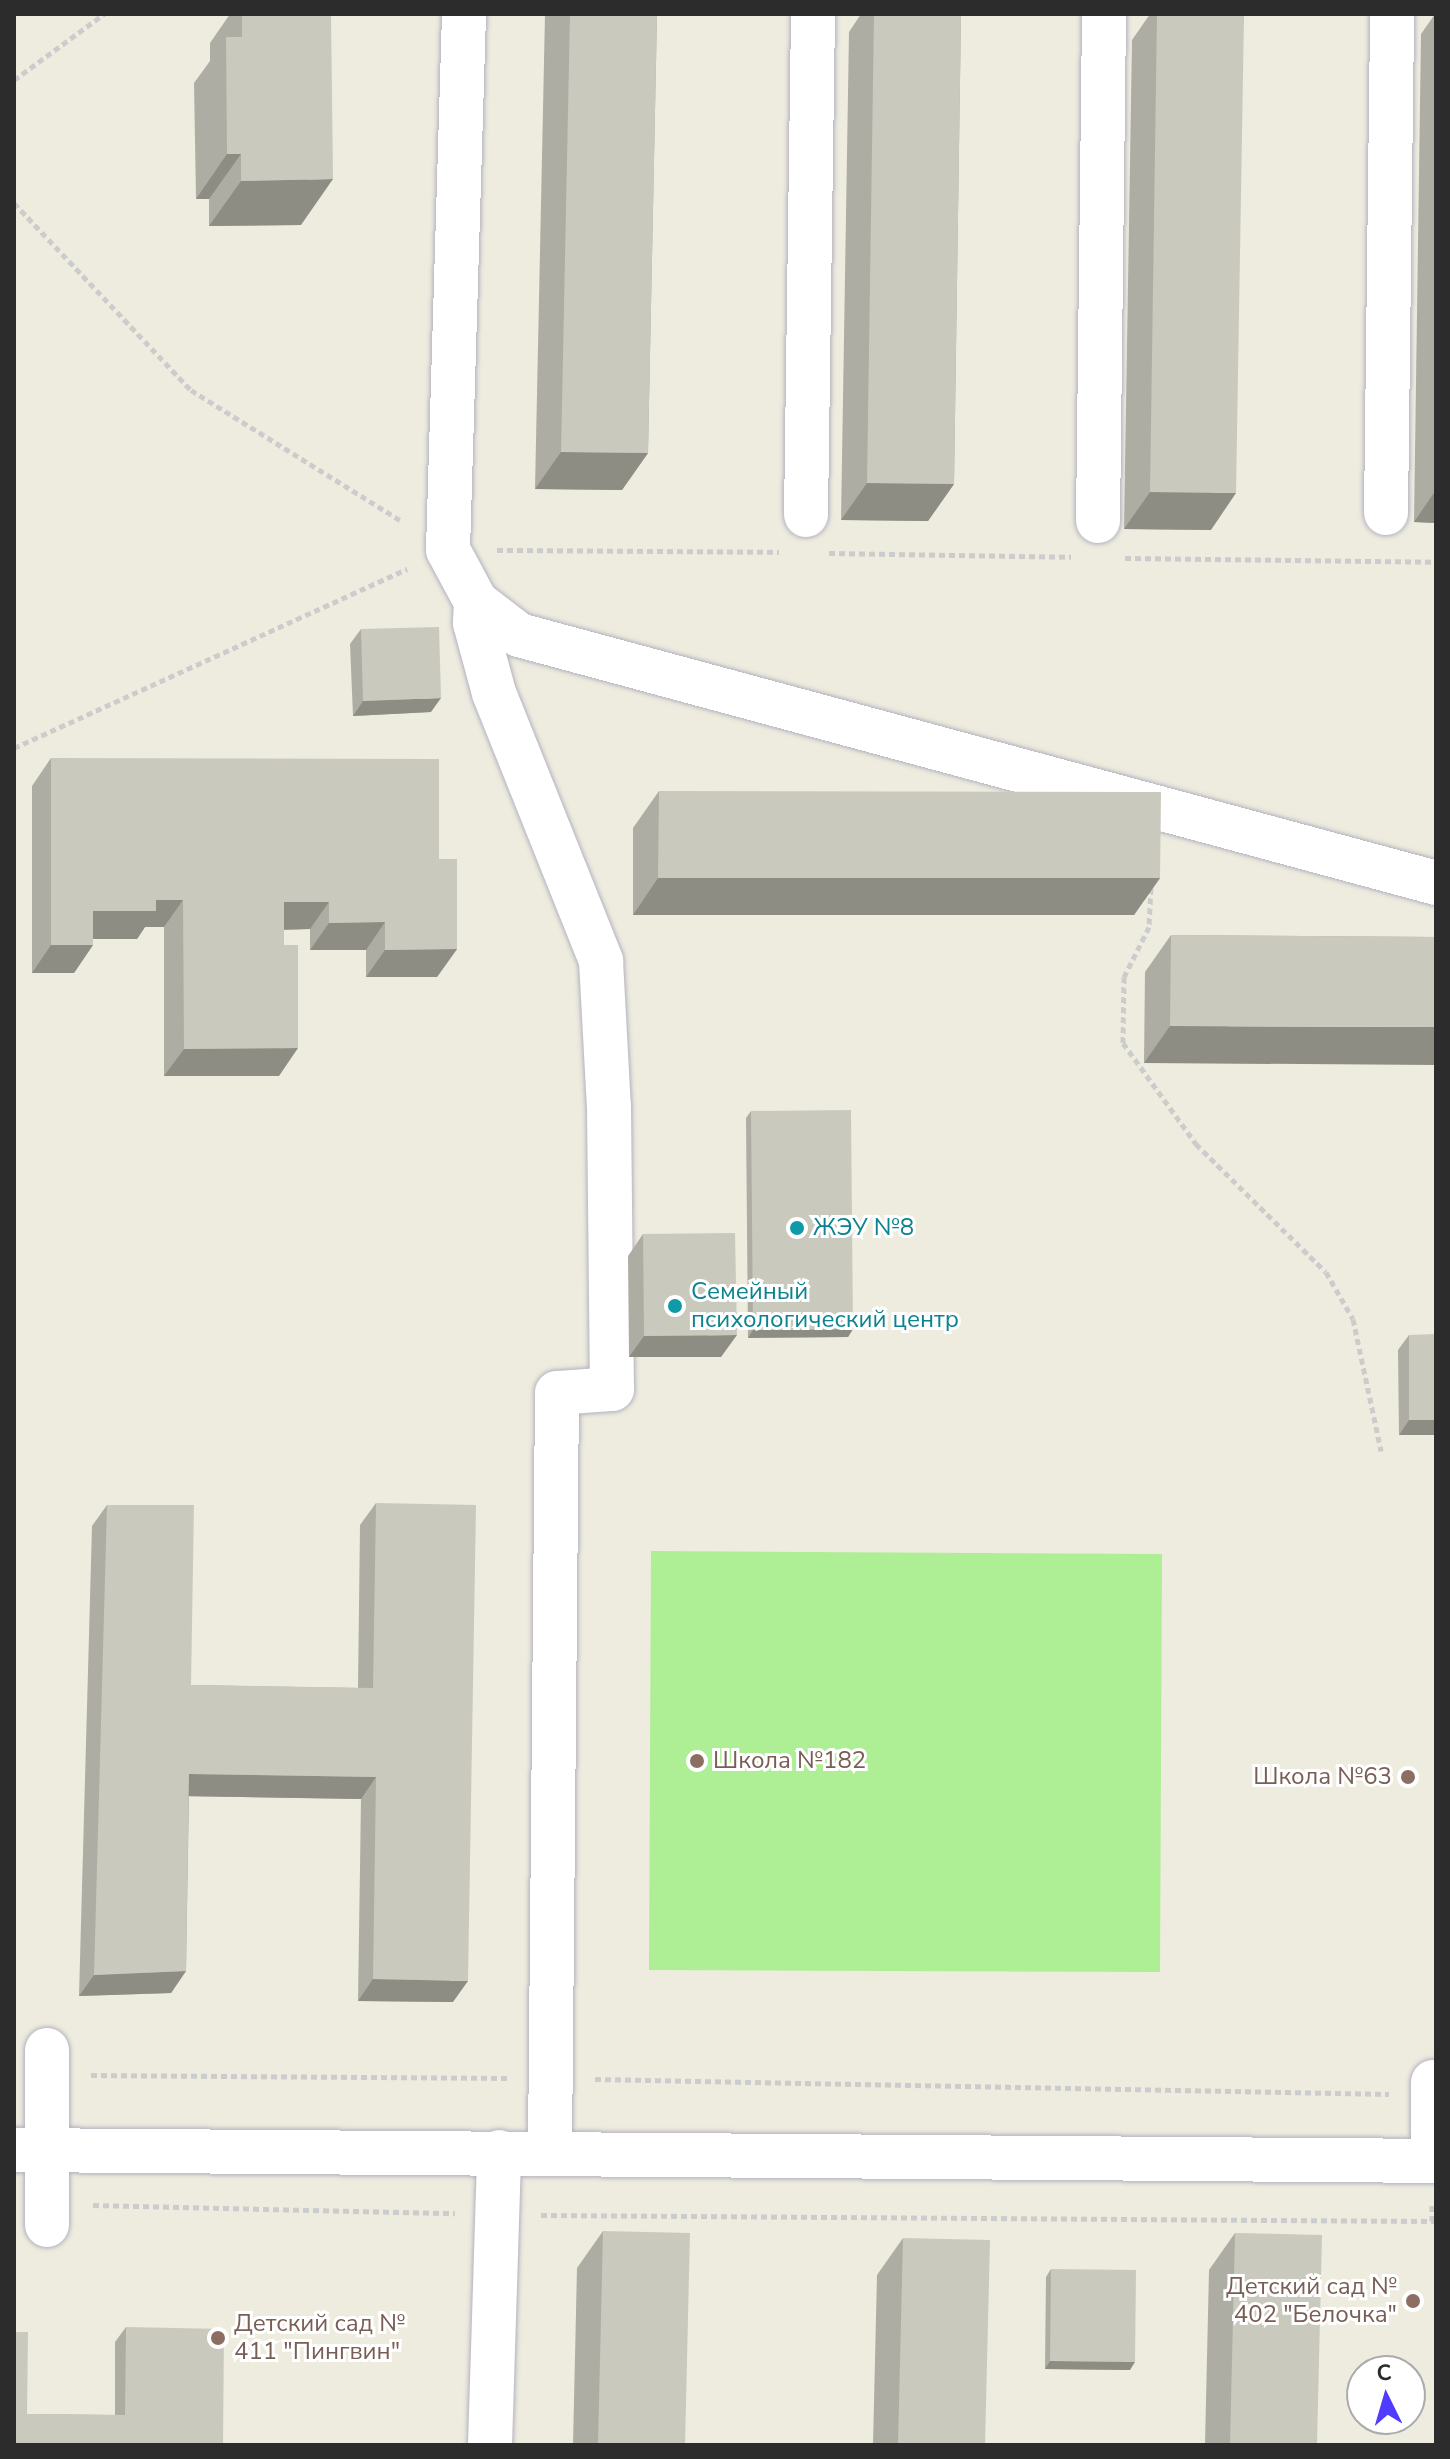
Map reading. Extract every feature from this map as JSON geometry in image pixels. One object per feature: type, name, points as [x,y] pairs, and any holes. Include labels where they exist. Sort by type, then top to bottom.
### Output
[{"type":"lane","points":[[464,14],[448,550],[476,602],[519,635],[1436,883]]},
{"type":"lane","points":[[804,540],[813,14]]},
{"type":"lane","points":[[1097,545],[1104,14]]},
{"type":"lane","points":[[1386,513],[1392,14]]},
{"type":"lane","points":[[476,602],[475,623],[494,693],[601,961],[609,1107],[612,1389],[557,1393],[550,2152]]},
{"type":"lane","points":[[47,2062],[31,2150],[48,2215]]},
{"type":"lane","points":[[31,2150],[1434,2161],[1433,2088]]},
{"type":"lane","points":[[490,2445],[499,2152]]},
{"type":"path","points":[[14,80],[104,14]]},
{"type":"path","points":[[14,203],[191,390],[448,550]]},
{"type":"path","points":[[14,748],[448,550],[804,540],[1097,545],[1436,562]]},
{"type":"path","points":[[1151,882],[1149,927],[1124,977],[1123,1043],[1196,1144],[1326,1272],[1353,1319],[1381,1451]]},
{"type":"path","points":[[47,2062],[549,2078],[1433,2088]]},
{"type":"path","points":[[48,2215],[496,2214],[1432,2221]]},
{"type":"green space","points":[[651,1551],[1162,1554],[1160,1972],[649,1970]]},
{"type":"building","points":[[242,14],[331,14],[333,179],[241,181],[241,154],[227,154],[226,37],[242,37]]},
{"type":"building","points":[[570,14],[657,14],[648,453],[561,452]]},
{"type":"building","points":[[874,14],[961,14],[954,484],[867,483]]},
{"type":"building","points":[[1157,14],[1244,14],[1236,493],[1150,492]]},
{"type":"building","points":[[439,627],[441,698],[363,701],[361,629]]},
{"type":"building","points":[[51,758],[439,759],[439,859],[457,859],[457,949],[385,950],[385,922],[329,923],[329,902],[284,902],[284,945],[298,945],[298,1048],[184,1049],[183,900],[156,900],[156,911],[93,911],[93,945],[51,945]]},
{"type":"building","points":[[659,791],[1161,792],[1160,878],[658,878]]},
{"type":"building","points":[[1171,935],[1436,937],[1436,1027],[1170,1026]]},
{"type":"building","name":"ЖЭУ №8","points":[[851,1110],[853,1329],[753,1330],[751,1111]]},
{"type":"building","name":"Семейный психологический центр","points":[[735,1233],[737,1335],[644,1336],[643,1234]]},
{"type":"building","points":[[1436,1334],[1436,1420],[1409,1420],[1409,1335]]},
{"type":"building","points":[[376,1503],[476,1505],[468,1981],[373,1979],[376,1777],[189,1774],[186,1971],[94,1975],[107,1505],[194,1505],[191,1685],[373,1688]]},
{"type":"building","points":[[603,2231],[690,2233],[685,2445],[598,2445]]},
{"type":"building","points":[[1235,2233],[1322,2235],[1317,2445],[1230,2445]]},
{"type":"building","points":[[903,2238],[990,2240],[985,2445],[898,2445]]},
{"type":"building","points":[[1051,2269],[1136,2270],[1135,2362],[1050,2361]]},
{"type":"building","points":[[126,2327],[224,2329],[223,2445],[14,2445],[14,2332],[28,2332],[27,2414],[125,2415]]},
{"type":"place","name":"ЖЭУ №8","points":[[797,1228]]},
{"type":"place","name":"Семейный психологический центр","points":[[675,1306]]},
{"type":"place","name":"Школа №182","points":[[697,1761]]},
{"type":"place","name":"Школа №63","points":[[1408,1777]]},
{"type":"place","name":"Детский сад № 402 \"Белочка\"","points":[[1413,2301]]},
{"type":"place","name":"Детский сад № 411 \"Пингвин\"","points":[[218,2338]]}]
